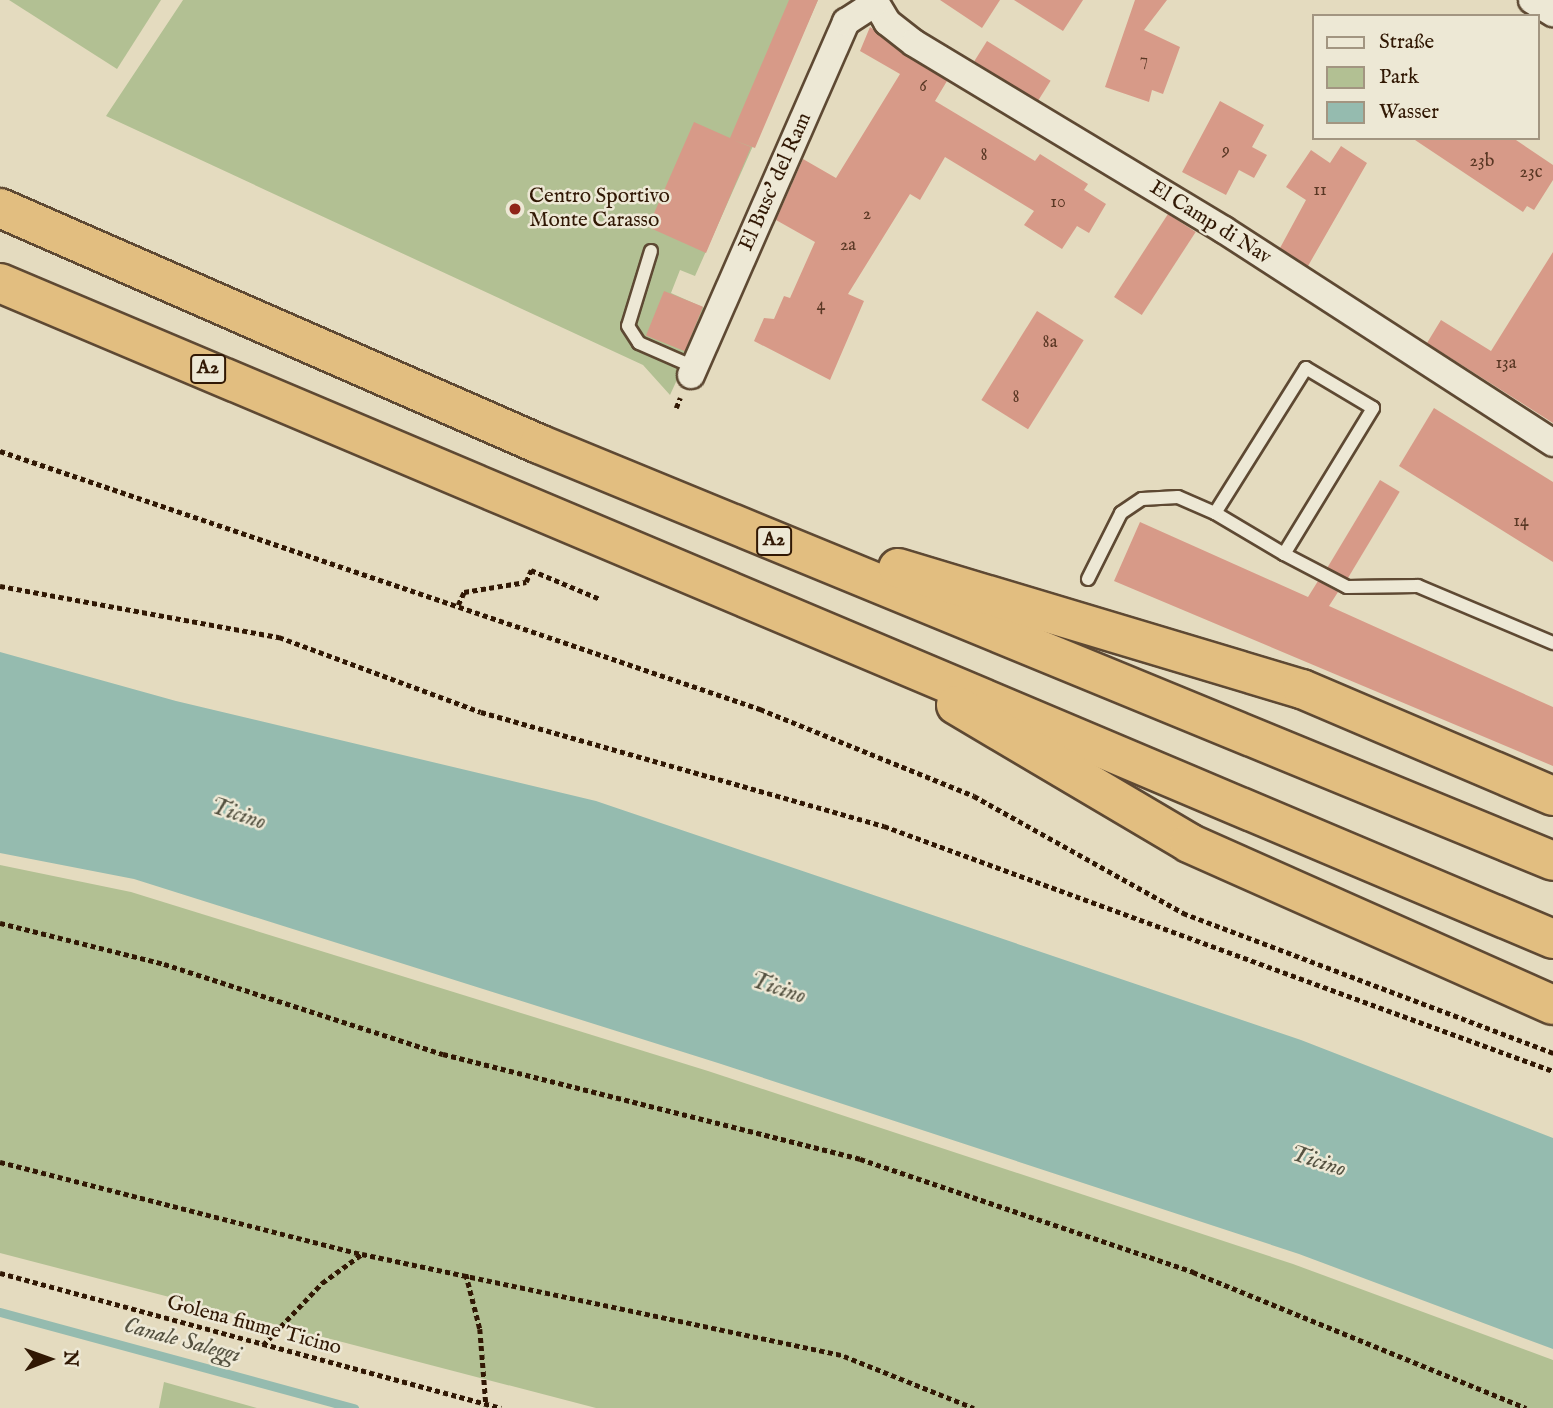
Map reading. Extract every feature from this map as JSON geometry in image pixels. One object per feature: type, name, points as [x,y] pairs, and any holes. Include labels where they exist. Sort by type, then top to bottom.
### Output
[{"type":"highway","name":"A2","points":[[0,208],[703,511],[1553,861]]},
{"type":"highway","name":"A2","points":[[0,283],[822,626],[1553,939]]},
{"type":"highway","points":[[703,511],[1302,689],[1547,794]]},
{"type":"highway","points":[[822,626],[1189,843],[1553,1006]]},
{"type":"street","points":[[1532,0],[1553,13]]},
{"type":"street","name":"El Busc' del Ram","points":[[693,371],[846,22],[881,2]]},
{"type":"street","name":"El Camp di Nav","points":[[881,2],[914,43],[1224,230],[1553,443]]},
{"type":"lane","points":[[651,251],[628,326],[639,343],[693,371]]},
{"type":"lane","points":[[1214,513],[1306,368],[1373,408],[1284,554]]},
{"type":"lane","points":[[1088,579],[1121,513],[1142,499],[1178,497],[1214,513],[1347,587],[1418,586],[1553,643]]},
{"type":"path","points":[[0,451],[760,709],[974,796],[1183,913],[1553,1053]]},
{"type":"path","points":[[458,605],[464,592],[526,582],[531,569],[600,599]]},
{"type":"path","points":[[0,586],[279,637],[481,712],[948,848],[1553,1071]]},
{"type":"path","points":[[0,923],[164,964],[443,1054],[860,1159],[1193,1272],[1526,1408]]},
{"type":"path","points":[[0,1162],[362,1254],[466,1273],[844,1356],[974,1408]]},
{"type":"path","points":[[263,1345],[322,1283],[362,1254]]},
{"type":"path","name":"Golena fiume Ticino","points":[[0,1273],[500,1408]]},
{"type":"path","points":[[466,1273],[480,1329],[486,1404]]},
{"type":"green space","points":[[9,0],[161,0],[117,69]]},
{"type":"green space","name":"Centro Sportivo Monte Carasso","points":[[183,0],[818,0],[695,276],[680,270],[671,293],[709,310],[670,395],[643,365],[106,116]]},
{"type":"green space","points":[[0,865],[131,892],[708,1071],[1293,1264],[1553,1360],[1553,1408],[596,1408],[0,1253]]},
{"type":"green space","points":[[164,1382],[257,1408],[159,1408]]},
{"type":"water","name":"Ticino","points":[[0,652],[176,701],[596,801],[1301,1040],[1553,1138],[1553,1349],[1299,1254],[718,1063],[134,879],[0,853]]},
{"type":"building","points":[[789,0],[818,0],[755,148],[733,140],[751,147],[706,253],[648,227],[694,122],[730,138]]},
{"type":"building","points":[[940,0],[1000,0],[982,28]]},
{"type":"building","points":[[1014,0],[1083,0],[1063,31]]},
{"type":"building","points":[[1135,0],[1167,0],[1144,30],[1180,47],[1163,94],[1152,90],[1149,102],[1105,87]]},
{"type":"building","points":[[870,27],[947,81],[935,101],[1035,161],[1040,154],[1088,184],[1084,190],[1106,204],[1089,233],[1077,226],[1062,249],[1024,225],[1034,211],[945,157],[920,200],[910,194],[848,294],[864,301],[830,380],[754,341],[764,318],[774,319],[784,296],[790,298],[815,242],[776,220],[803,159],[836,178],[900,74],[860,51]]},
{"type":"building","points":[[987,41],[1051,81],[1038,101],[974,61]]},
{"type":"building","points":[[1220,101],[1264,125],[1252,147],[1267,155],[1254,178],[1239,170],[1226,195],[1182,172]]},
{"type":"building","points":[[1415,140],[1516,140],[1553,165],[1553,180],[1534,210],[1527,206],[1523,212]]},
{"type":"building","points":[[1341,146],[1367,163],[1308,266],[1280,248],[1306,200],[1286,187],[1311,150],[1330,163]]},
{"type":"building","points":[[1168,214],[1196,232],[1142,315],[1114,297]]},
{"type":"building","points":[[1553,252],[1553,423],[1427,343],[1441,320],[1491,351]]},
{"type":"building","points":[[664,291],[703,307],[685,351],[646,336]]},
{"type":"building","points":[[1037,311],[1084,340],[1028,429],[981,400]]},
{"type":"building","points":[[1434,408],[1553,482],[1553,562],[1399,466]]},
{"type":"building","points":[[1380,480],[1400,492],[1347,579],[1327,567]]},
{"type":"building","points":[[1140,522],[1308,597],[1318,581],[1338,592],[1329,606],[1553,707],[1553,766],[1114,581]]},
{"type":"waterway","name":"Canale Saleggi","points":[[0,1312],[354,1408]]},
{"type":"place","name":"Centro Sportivo Monte Carasso","points":[[515,209]]}]
